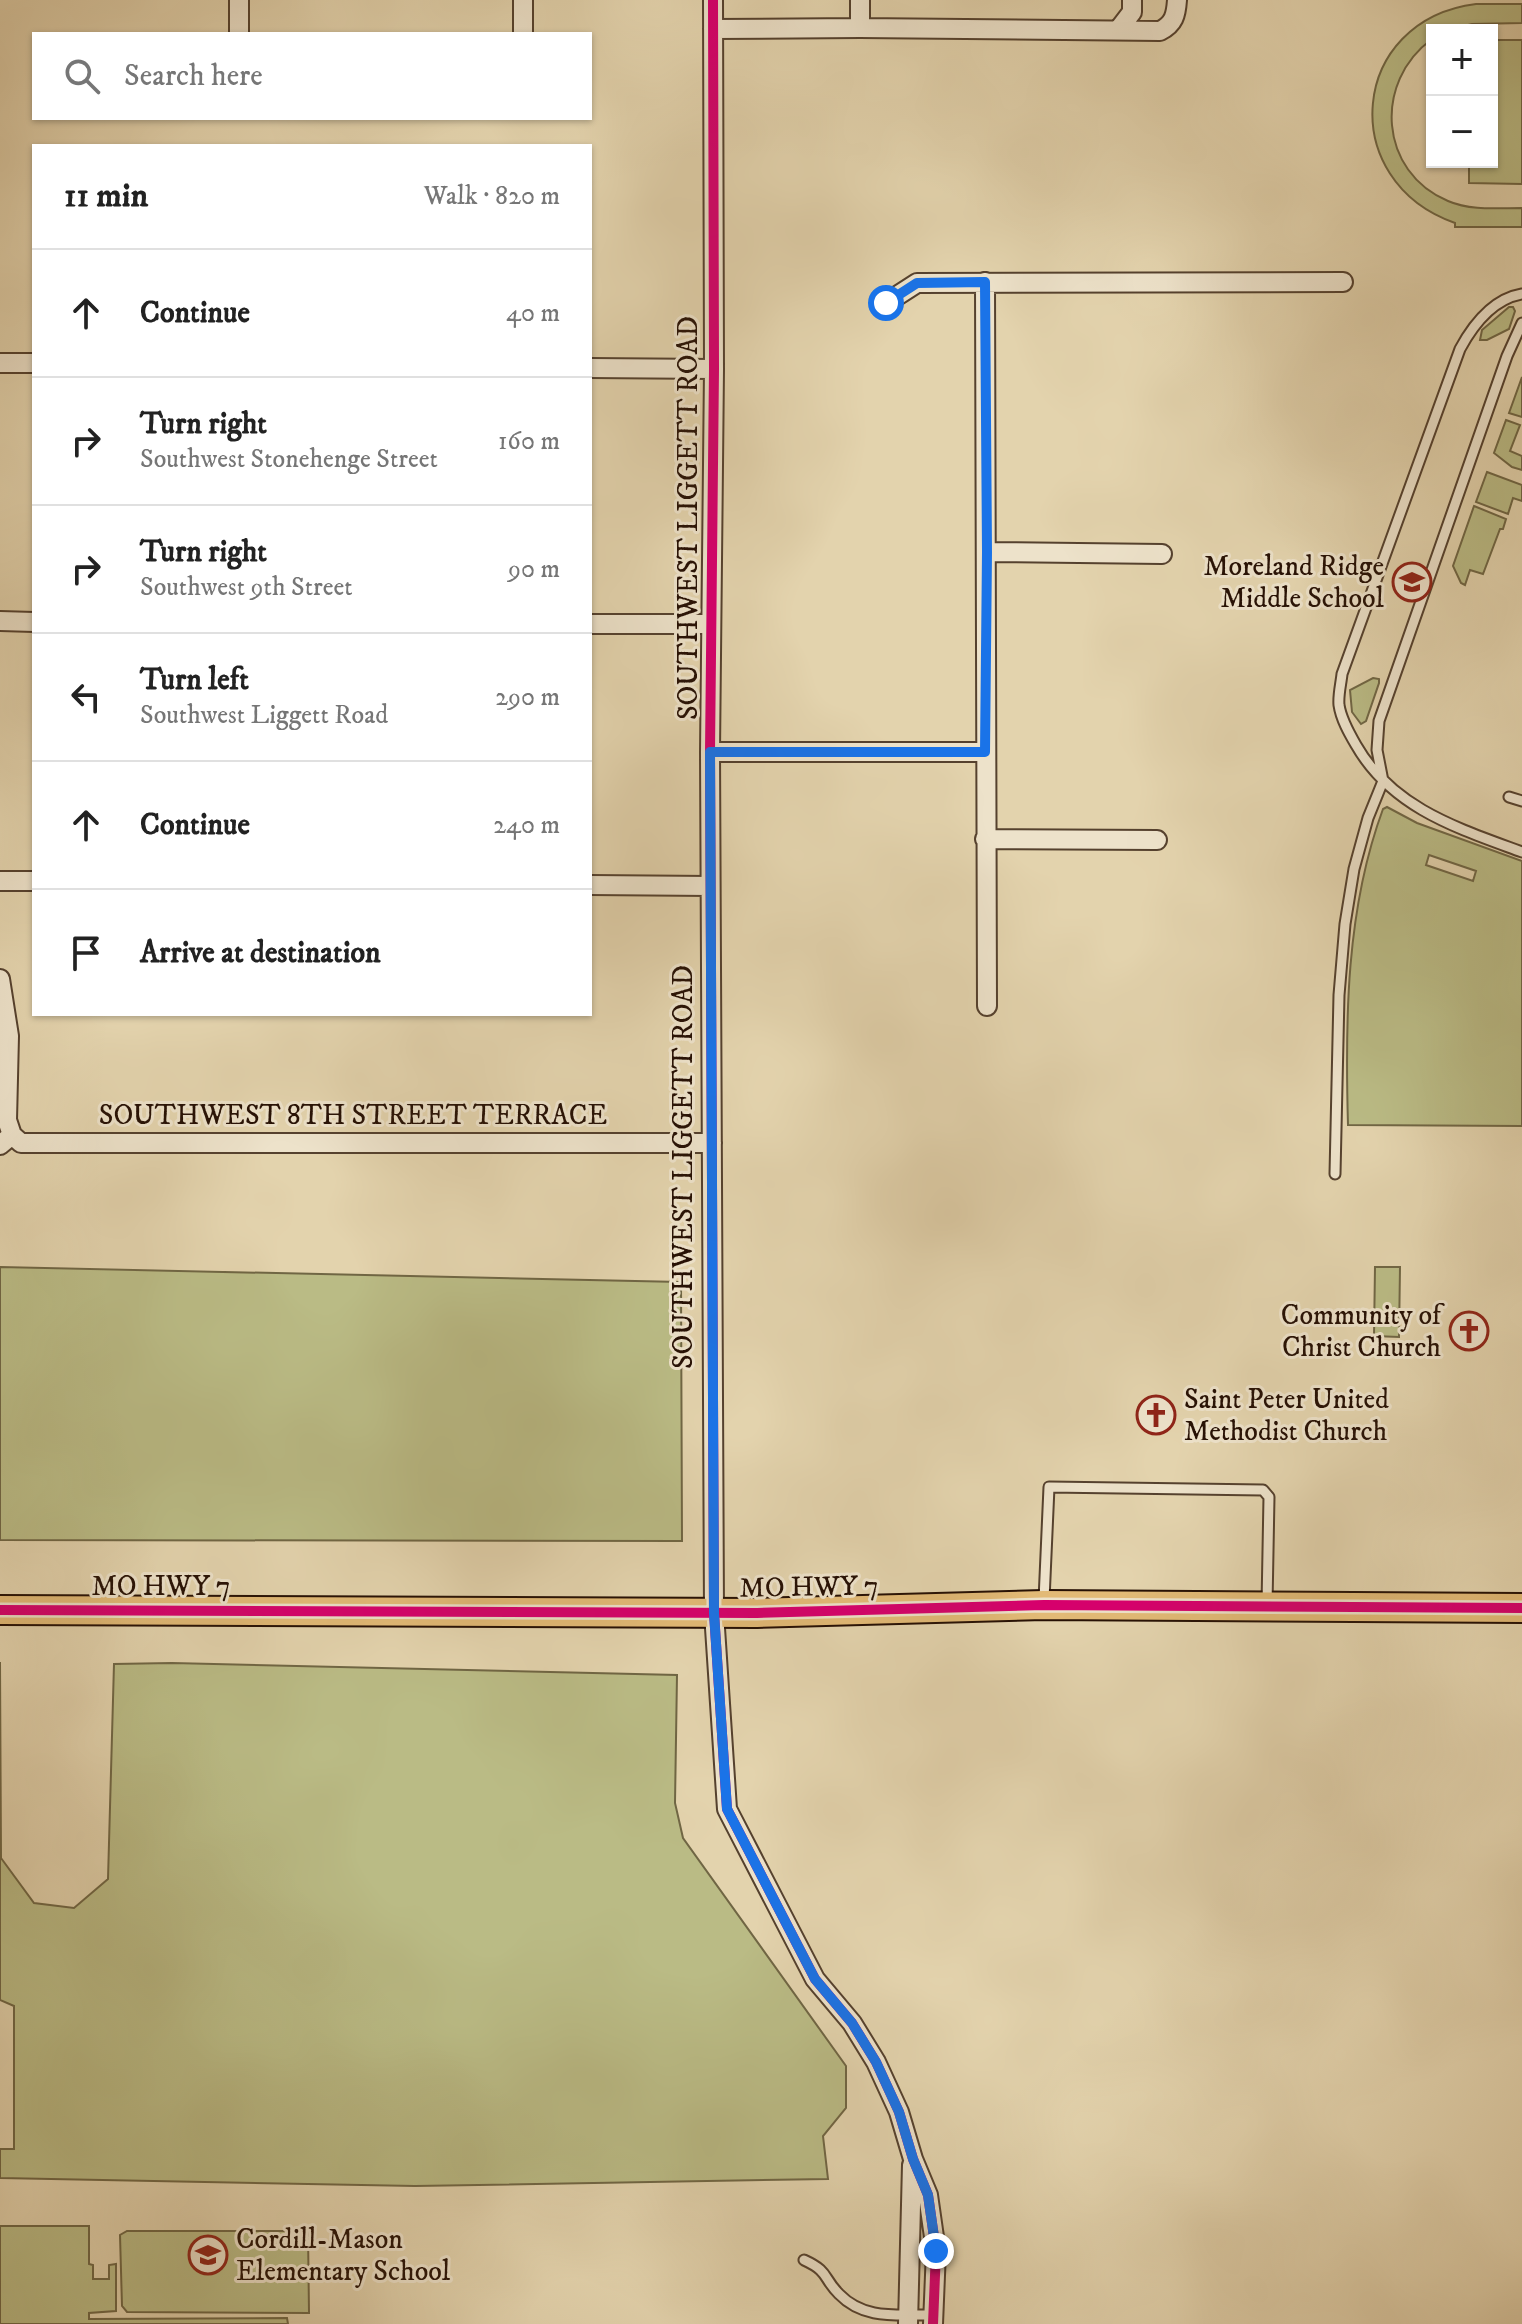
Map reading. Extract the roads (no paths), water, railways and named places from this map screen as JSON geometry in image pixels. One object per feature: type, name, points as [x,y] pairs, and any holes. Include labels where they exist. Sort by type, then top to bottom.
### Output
[{"type":"main road","name":"MO HWY 7","points":[[0,1610],[714,1613],[1044,1605],[1522,1608]]},
{"type":"street","points":[[239,0],[239,32]]},
{"type":"street","points":[[523,0],[523,32]]},
{"type":"street","name":"SOUTHWEST LIGGETT ROAD","points":[[713,0],[710,886],[714,1613],[727,1809],[815,1979],[852,2023],[876,2062],[899,2112],[913,2159]]},
{"type":"street","points":[[860,0],[860,28]]},
{"type":"street","points":[[1119,29],[1132,12],[1132,0]]},
{"type":"street","points":[[713,29],[1160,31],[1171,25],[1177,0]]},
{"type":"street","points":[[985,282],[987,1006]]},
{"type":"street","points":[[886,303],[917,283],[1343,282]]},
{"type":"street","points":[[0,363],[32,363]]},
{"type":"street","points":[[592,368],[714,369]]},
{"type":"street","points":[[987,552],[1162,554]]},
{"type":"street","points":[[0,621],[32,622]]},
{"type":"street","points":[[592,624],[711,624]]},
{"type":"street","points":[[710,752],[985,752]]},
{"type":"street","points":[[985,839],[1157,840]]},
{"type":"street","points":[[0,881],[32,881]]},
{"type":"street","points":[[592,885],[710,886]]},
{"type":"street","points":[[0,979],[9,1036],[6,1140]]},
{"type":"street","name":"SOUTHWEST 8TH STREET TERRACE","points":[[6,1140],[21,1143],[712,1143]]},
{"type":"street","points":[[908,2319],[913,2159]]},
{"type":"street","points":[[913,2159],[928,2195],[936,2251],[934,2320]]},
{"type":"lane","points":[[1522,294],[1509,296],[1483,316],[1460,349],[1342,674],[1339,705],[1347,730],[1366,762],[1412,806],[1447,825],[1522,852]]},
{"type":"lane","points":[[1335,1174],[1339,995],[1345,924],[1354,869],[1368,818],[1383,781],[1377,750],[1379,721],[1507,356],[1522,323]]},
{"type":"lane","points":[[1509,797],[1522,801]]},
{"type":"lane","points":[[1044,1605],[1049,1487],[1268,1492],[1267,1608]]},
{"type":"lane","points":[[804,2260],[821,2268],[838,2293],[859,2311],[934,2320]]},
{"type":"place","name":"Moreland Ridge Middle School","points":[[1412,582]]},
{"type":"place","name":"Community of Christ Church","points":[[1469,1331]]},
{"type":"place","name":"Saint Peter United Methodist Church","points":[[1156,1415]]},
{"type":"place","name":"Cordill-Mason Elementary School","points":[[208,2255]]}]
